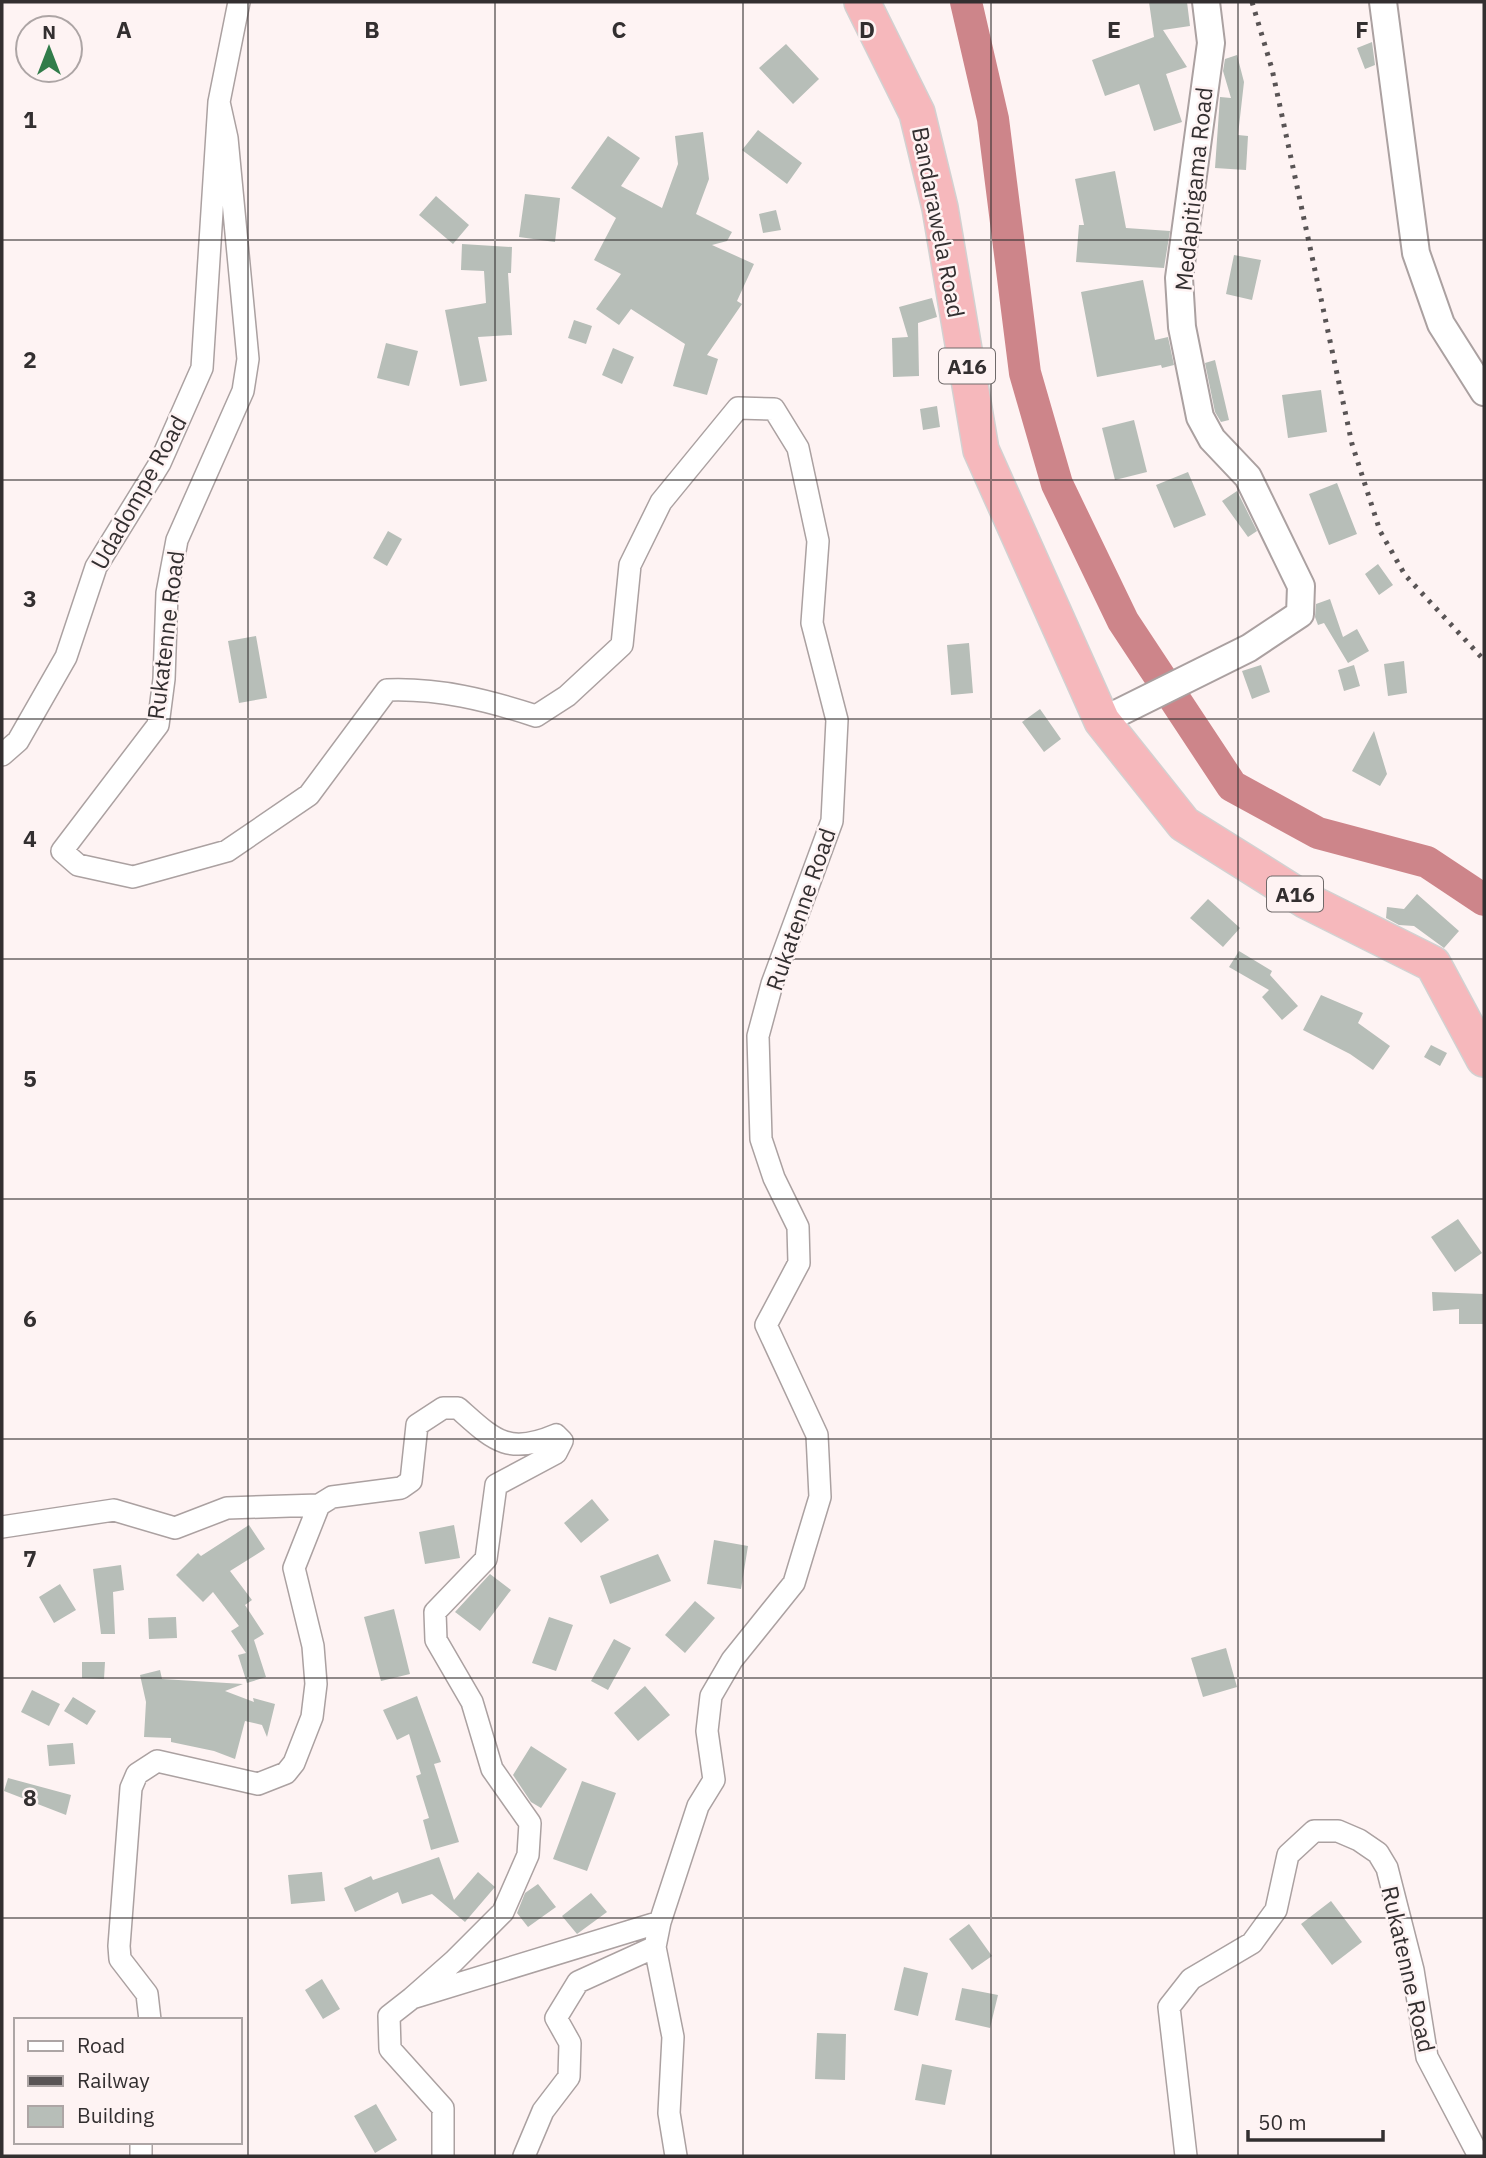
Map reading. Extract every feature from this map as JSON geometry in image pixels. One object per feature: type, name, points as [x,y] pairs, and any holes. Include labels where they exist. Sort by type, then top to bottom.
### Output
[{"type":"highway","name":"Bandarawela Road","points":[[862,2],[917,113],[940,208],[981,450],[1102,722]]},
{"type":"highway","name":"A16","points":[[1102,722],[1184,824],[1305,900],[1433,964],[1484,1059]]},
{"type":"street","name":"Udadompe Road","points":[[2,755],[18,741],[66,657],[96,567],[160,463],[202,368],[219,102],[239,2]]},
{"type":"street","name":"Medapitigama Road","points":[[1102,722],[1248,648],[1300,614],[1301,586],[1248,477],[1212,439],[1200,417],[1182,327],[1179,278],[1211,43],[1206,2]]},
{"type":"street","points":[[1383,2],[1416,253],[1441,324],[1484,392]]},
{"type":"street","name":"Rukatenne Road","points":[[219,102],[228,138],[248,359],[243,391],[177,540],[167,593],[164,678],[158,725],[62,851],[78,865],[133,877],[227,851],[309,795],[387,690],[444,692],[484,700],[536,716],[567,696],[622,645],[630,565],[654,515],[661,502],[738,408],[774,409],[797,448],[818,541],[811,623],[837,720],[832,821],[772,985],[758,1036],[761,1139],[774,1178],[797,1227],[799,1263],[766,1325],[817,1435],[820,1497],[794,1583],[732,1660],[711,1696],[707,1731],[714,1780],[698,1806],[660,1922],[655,1947],[673,2037],[669,2113],[676,2156]]},
{"type":"street","points":[[2,1527],[114,1510],[175,1528],[227,1508],[319,1505],[332,1497],[401,1488],[411,1481],[417,1425],[443,1408],[458,1408],[495,1441],[534,1444],[555,1435],[562,1441],[555,1453],[496,1485],[486,1559],[435,1612],[436,1640],[472,1702],[492,1769],[530,1823],[528,1855],[503,1912],[454,1961],[388,2015],[390,2049],[443,2108],[443,2156]]},
{"type":"street","points":[[150,2018],[146,1994],[120,1959],[131,1788],[137,1774],[157,1760],[258,1784],[286,1773],[295,1763],[312,1717],[316,1684],[313,1646],[294,1568],[319,1505]]},
{"type":"street","name":"Rukatenne Road","points":[[1186,2156],[1169,2007],[1191,1979],[1252,1943],[1276,1910],[1288,1855],[1314,1831],[1338,1831],[1378,1853],[1387,1868],[1413,1970],[1427,2057],[1479,2156]]},
{"type":"street","points":[[412,1998],[660,1922]]},
{"type":"street","points":[[524,2156],[543,2111],[569,2077],[569,2043],[556,2018],[578,1982],[655,1947]]},
{"type":"building","points":[[1149,2],[1187,2],[1190,26],[1163,30],[1187,67],[1166,74],[1182,122],[1154,131],[1139,84],[1105,96],[1092,60],[1154,37]]},
{"type":"building","points":[[1372,42],[1375,65],[1365,69],[1357,48]]},
{"type":"building","points":[[786,44],[819,79],[793,104],[759,68]]},
{"type":"building","points":[[1237,55],[1244,82],[1238,135],[1248,136],[1246,170],[1215,168],[1220,97],[1231,98],[1223,71],[1225,59]]},
{"type":"building","points":[[758,130],[802,163],[787,184],[742,150]]},
{"type":"building","points":[[703,132],[709,179],[696,214],[732,232],[727,241],[712,245],[754,264],[737,301],[742,304],[707,355],[718,359],[707,395],[673,386],[685,344],[631,309],[619,325],[596,309],[621,274],[594,260],[616,218],[571,188],[608,136],[640,158],[621,186],[662,208],[678,164],[675,136]]},
{"type":"building","points":[[1115,171],[1126,228],[1170,231],[1164,268],[1076,262],[1079,225],[1084,225],[1075,179]]},
{"type":"building","points":[[525,194],[560,198],[555,242],[519,237]]},
{"type":"building","points":[[436,196],[469,225],[453,244],[419,215]]},
{"type":"building","points":[[776,210],[781,230],[763,233],[759,214]]},
{"type":"building","points":[[462,244],[512,247],[511,273],[508,273],[512,335],[478,337],[487,381],[460,386],[445,310],[486,303],[484,271],[461,270]]},
{"type":"building","points":[[1234,255],[1261,260],[1252,300],[1226,294]]},
{"type":"building","points":[[1143,280],[1155,340],[1168,337],[1174,365],[1097,377],[1081,292]]},
{"type":"building","points":[[932,298],[937,317],[918,323],[919,376],[893,377],[892,338],[908,337],[899,307]]},
{"type":"building","points":[[574,320],[592,326],[586,344],[568,338]]},
{"type":"building","points":[[386,343],[418,351],[409,386],[377,378]]},
{"type":"building","points":[[613,348],[634,357],[622,384],[602,375]]},
{"type":"building","points":[[1215,360],[1229,420],[1221,422],[1215,412],[1205,363]]},
{"type":"building","points":[[1321,390],[1327,432],[1288,438],[1282,395]]},
{"type":"building","points":[[937,406],[940,427],[923,430],[920,409]]},
{"type":"building","points":[[1134,420],[1147,472],[1115,480],[1102,428]]},
{"type":"building","points":[[1188,472],[1206,515],[1174,528],[1156,485]]},
{"type":"building","points":[[1337,483],[1357,534],[1329,545],[1309,494]]},
{"type":"building","points":[[1237,491],[1257,531],[1248,537],[1222,501]]},
{"type":"building","points":[[388,531],[402,539],[387,566],[373,558]]},
{"type":"building","points":[[1378,564],[1393,585],[1379,595],[1365,574]]},
{"type":"building","points":[[1330,599],[1343,637],[1357,629],[1369,651],[1348,663],[1324,623],[1318,625],[1315,617],[1316,604]]},
{"type":"building","points":[[256,636],[267,698],[239,703],[228,641]]},
{"type":"building","points":[[969,643],[973,693],[951,695],[947,645]]},
{"type":"building","points":[[1404,661],[1407,693],[1388,696],[1384,664]]},
{"type":"building","points":[[1261,665],[1270,692],[1252,699],[1242,671]]},
{"type":"building","points":[[1354,665],[1360,686],[1344,691],[1338,670]]},
{"type":"building","points":[[1040,709],[1061,739],[1044,752],[1022,722]]},
{"type":"building","points":[[1374,731],[1387,774],[1380,786],[1352,771]]},
{"type":"building","points":[[1417,894],[1459,931],[1444,948],[1414,926],[1399,925],[1386,918],[1387,907],[1404,909]]},
{"type":"building","points":[[1208,899],[1240,928],[1223,947],[1190,918]]},
{"type":"building","points":[[1239,951],[1272,971],[1270,975],[1298,1006],[1282,1020],[1262,997],[1269,990],[1229,967]]},
{"type":"building","points":[[1321,995],[1363,1013],[1358,1023],[1390,1046],[1373,1070],[1350,1054],[1303,1030]]},
{"type":"building","points":[[1431,1045],[1447,1053],[1440,1066],[1424,1057]]},
{"type":"building","points":[[1458,1219],[1482,1253],[1455,1272],[1431,1237]]},
{"type":"building","points":[[1432,1292],[1484,1294],[1484,1324],[1459,1324],[1459,1309],[1433,1311]]},
{"type":"building","points":[[592,1499],[609,1520],[581,1543],[564,1523]]},
{"type":"building","points":[[249,1525],[265,1549],[230,1571],[252,1600],[245,1605],[264,1634],[254,1640],[266,1677],[247,1683],[238,1655],[246,1653],[231,1631],[239,1626],[213,1592],[203,1602],[176,1575],[198,1553],[201,1556]]},
{"type":"building","points":[[454,1525],[460,1558],[425,1564],[419,1532]]},
{"type":"building","points":[[714,1540],[748,1546],[741,1589],[707,1584]]},
{"type":"building","points":[[658,1554],[671,1581],[610,1604],[600,1576]]},
{"type":"building","points":[[121,1565],[124,1590],[113,1592],[115,1634],[101,1634],[93,1569]]},
{"type":"building","points":[[490,1574],[511,1590],[480,1631],[455,1612]]},
{"type":"building","points":[[60,1584],[76,1610],[54,1623],[39,1597]]},
{"type":"building","points":[[695,1601],[715,1618],[685,1653],[665,1635]]},
{"type":"building","points":[[394,1609],[410,1674],[381,1681],[364,1617]]},
{"type":"building","points":[[176,1617],[177,1638],[149,1639],[148,1618]]},
{"type":"building","points":[[549,1617],[573,1625],[556,1671],[532,1663]]},
{"type":"building","points":[[614,1639],[631,1648],[608,1690],[591,1681]]},
{"type":"building","points":[[1226,1648],[1237,1687],[1203,1697],[1191,1658]]},
{"type":"building","points":[[82,1662],[105,1662],[104,1679],[82,1678]]},
{"type":"building","points":[[160,1670],[162,1679],[243,1684],[225,1691],[254,1702],[253,1698],[275,1704],[267,1737],[262,1725],[245,1721],[235,1759],[214,1751],[171,1742],[171,1738],[144,1737],[146,1702],[140,1675]]},
{"type":"building","points":[[645,1686],[670,1715],[638,1741],[614,1713]]},
{"type":"building","points":[[32,1690],[60,1704],[49,1726],[21,1712]]},
{"type":"building","points":[[417,1696],[441,1762],[434,1764],[459,1842],[431,1850],[423,1820],[429,1818],[416,1776],[421,1774],[409,1734],[397,1740],[383,1710]]},
{"type":"building","points":[[73,1697],[96,1711],[87,1725],[64,1711]]},
{"type":"building","points":[[73,1743],[75,1764],[49,1766],[47,1745]]},
{"type":"building","points":[[531,1746],[567,1769],[541,1808],[531,1802],[513,1775]]},
{"type":"building","points":[[8,1778],[71,1795],[66,1815],[4,1791]]},
{"type":"building","points":[[582,1781],[616,1793],[587,1871],[553,1859]]},
{"type":"building","points":[[439,1857],[454,1900],[478,1872],[495,1887],[465,1922],[432,1894],[402,1904],[398,1892],[355,1912],[344,1888],[371,1876],[373,1880]]},
{"type":"building","points":[[322,1872],[325,1901],[291,1904],[288,1875]]},
{"type":"building","points":[[538,1884],[556,1907],[528,1927],[517,1913],[525,1893]]},
{"type":"building","points":[[591,1893],[607,1912],[577,1934],[562,1916]]},
{"type":"building","points":[[1331,1901],[1362,1942],[1332,1965],[1301,1924]]},
{"type":"building","points":[[969,1924],[992,1956],[972,1970],[949,1939]]},
{"type":"building","points":[[904,1967],[928,1973],[918,2016],[894,2010]]},
{"type":"building","points":[[322,1979],[340,2009],[323,2019],[305,1990]]},
{"type":"building","points":[[962,1988],[998,1995],[990,2028],[955,2020]]},
{"type":"building","points":[[817,2033],[846,2034],[845,2080],[815,2079]]},
{"type":"building","points":[[922,2064],[952,2070],[945,2105],[915,2100]]},
{"type":"building","points":[[376,2104],[397,2140],[375,2153],[354,2116]]},
{"type":"waterway","points":[[966,2],[993,119],[1025,373],[1057,484],[1123,621],[1232,786],[1318,833],[1427,862],[1484,900]]},
{"type":"railway","points":[[1252,2],[1272,69],[1352,444],[1380,531],[1405,575],[1484,660]]}]
